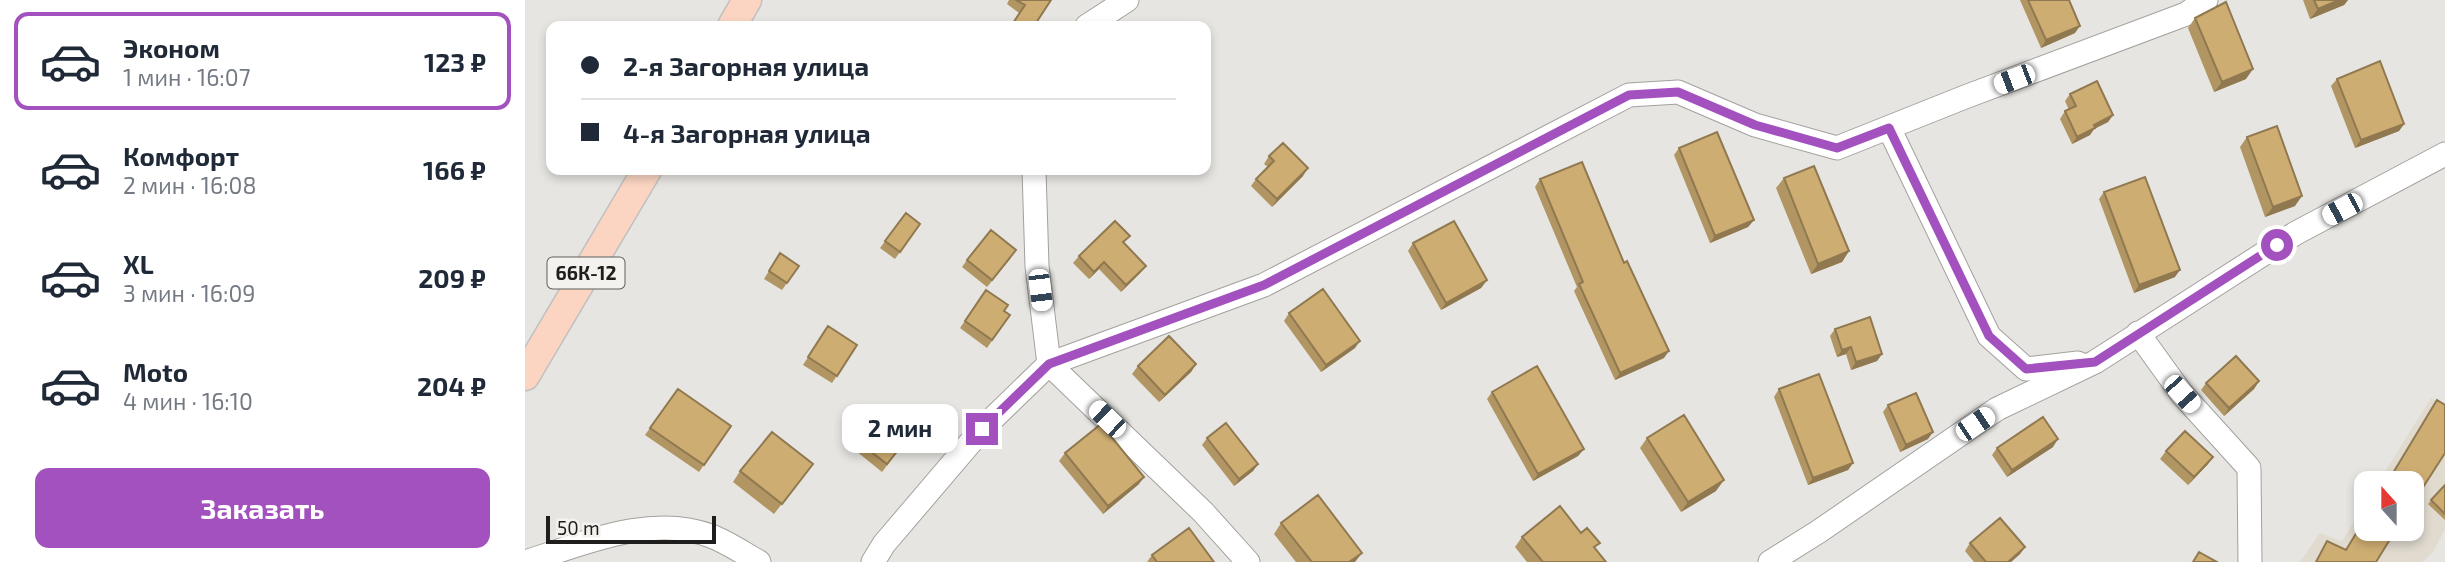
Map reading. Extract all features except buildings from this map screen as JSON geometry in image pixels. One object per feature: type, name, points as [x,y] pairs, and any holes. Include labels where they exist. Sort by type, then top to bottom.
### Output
[{"type":"main road","points":[[735,21],[747,0]]},
{"type":"main road","name":"66К-12","points":[[525,376],[644,175]]},
{"type":"street","points":[[1095,21],[1127,0]]},
{"type":"street","points":[[873,562],[884,544],[982,429],[1049,364],[1264,285],[1629,95],[1678,92],[1755,125],[1837,148],[2186,14],[2206,0]]},
{"type":"street","points":[[1889,128],[1989,336],[2026,369],[2095,362]]},
{"type":"street","points":[[1770,562],[1997,409],[2095,362],[2296,233],[2445,154]]},
{"type":"street","points":[[1034,175],[1037,266],[1049,364],[1203,512],[1248,562]]},
{"type":"street","points":[[2138,333],[2182,394],[2249,468],[2250,562]]},
{"type":"street","points":[[525,562],[603,538],[664,527],[688,529],[712,536],[759,562]]},
{"type":"shaded area","points":[[2431,398],[2445,407],[2445,529],[2433,552],[2422,562],[2300,562],[2320,533],[2342,541],[2354,522],[2354,541],[2424,541],[2424,471],[2385,471]]},
{"type":"route","points":[[982,429],[1049,364],[1264,285],[1629,95],[1678,92],[1755,125],[1837,148],[1889,128],[1989,336],[2026,369],[2095,362],[2277,245]]}]
